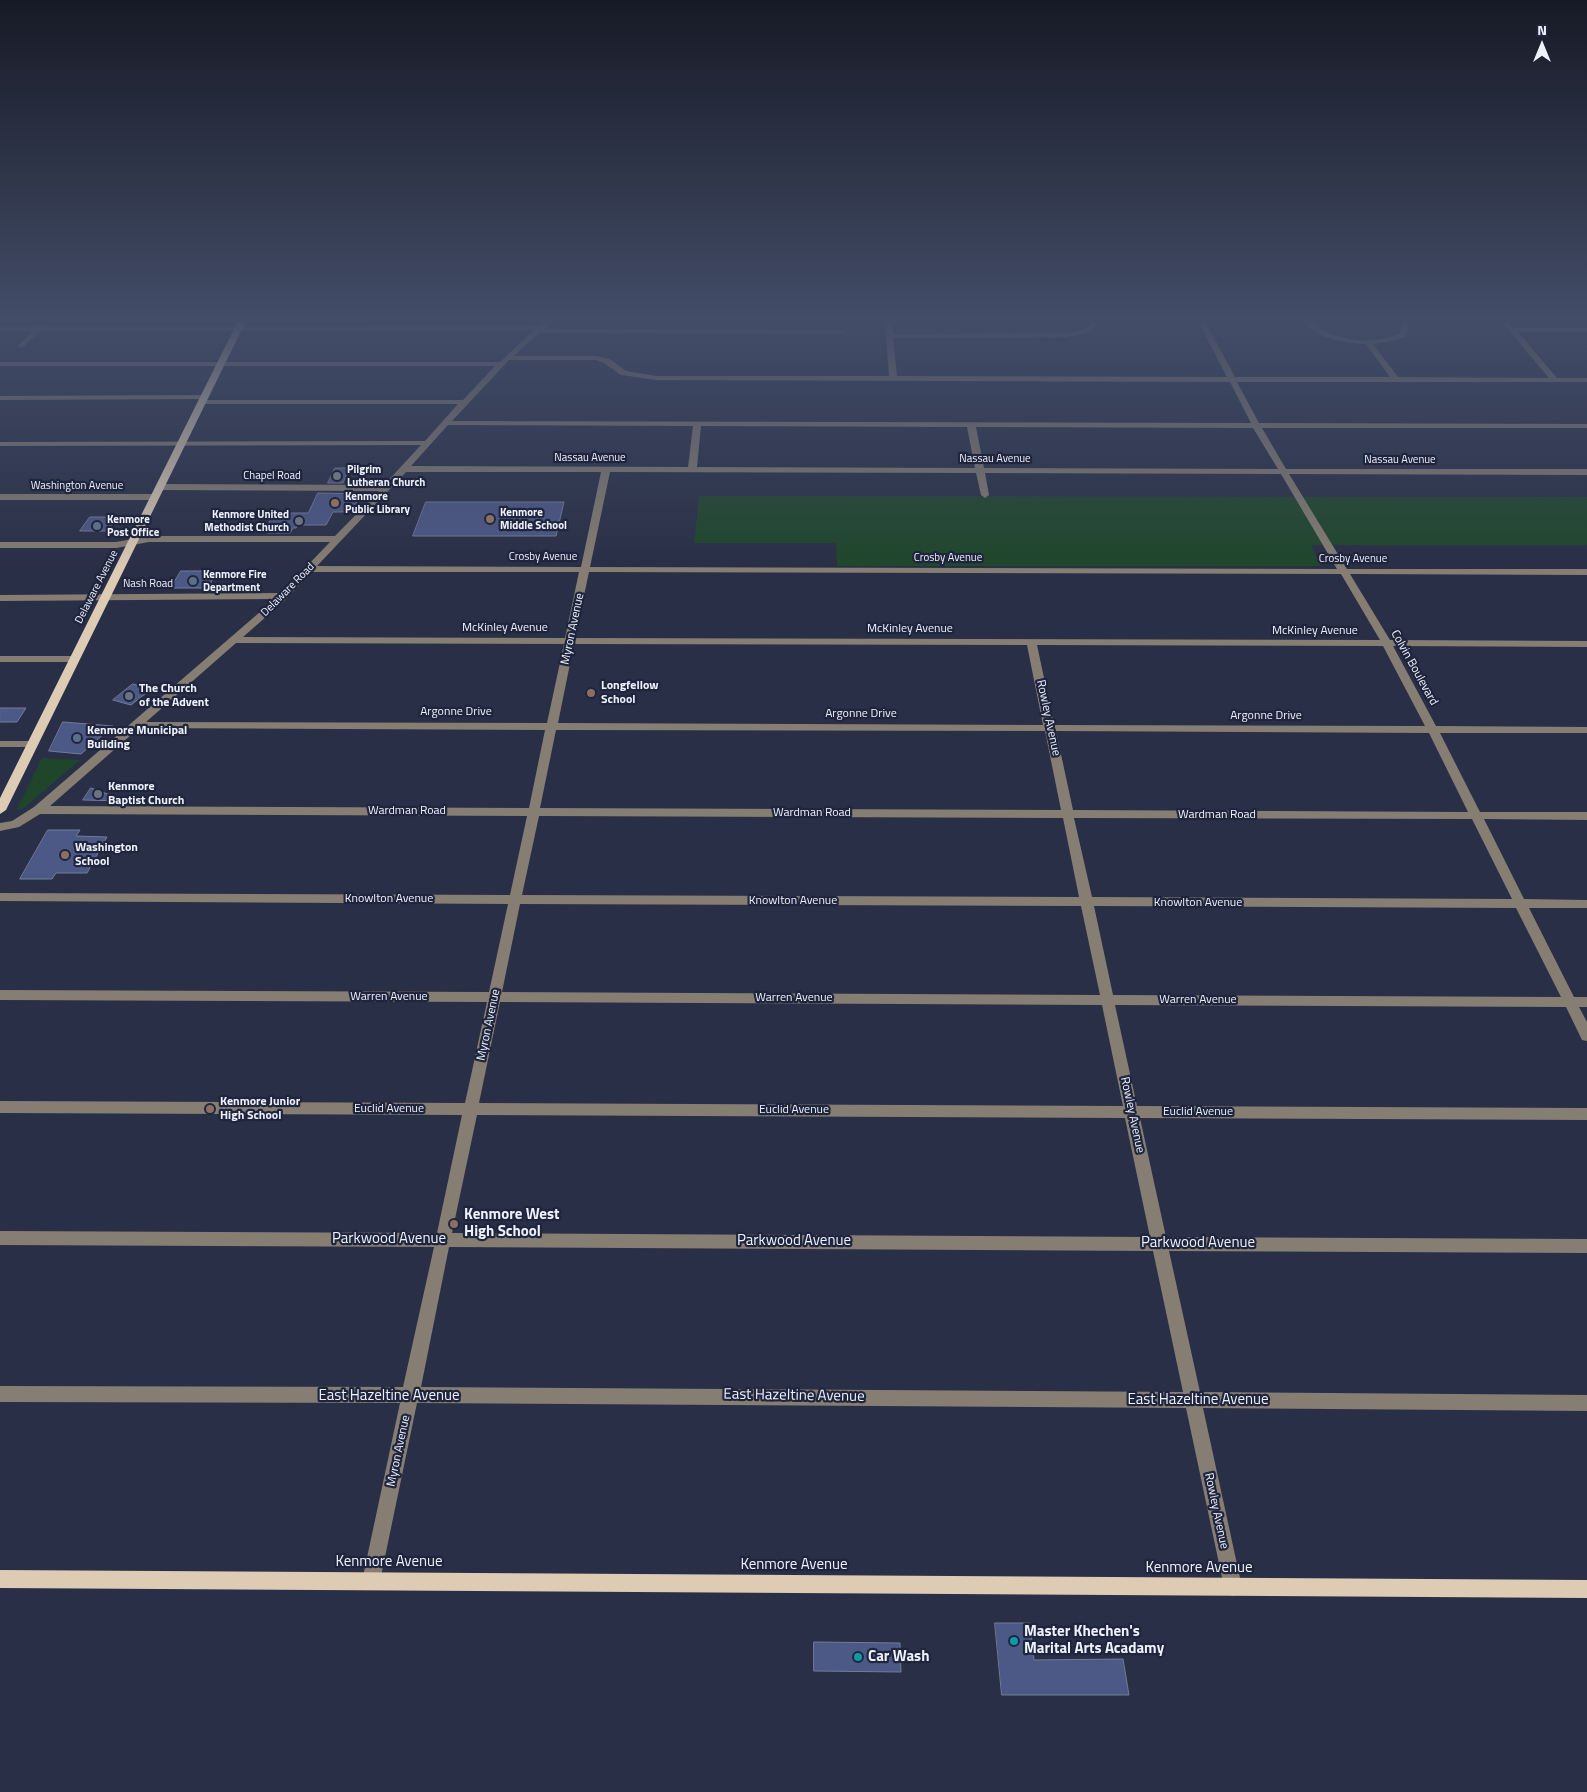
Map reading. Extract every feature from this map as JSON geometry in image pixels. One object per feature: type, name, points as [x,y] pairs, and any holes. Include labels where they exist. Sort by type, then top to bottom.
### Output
[{"type":"main road","name":"Delaware Avenue","points":[[0,810],[104,597],[201,405]]},
{"type":"main road","name":"Kenmore Avenue","points":[[0,1579],[1587,1589]]},
{"type":"street","name":"Delaware Road","points":[[0,827],[15,824],[38,810],[283,596],[463,405]]},
{"type":"street","name":"Colvin Boulevard","points":[[1246,405],[1283,471],[1387,644],[1433,730],[1587,1036]]},
{"type":"street","points":[[446,423],[1587,426]]},
{"type":"street","points":[[692,470],[697,423]]},
{"type":"street","points":[[971,424],[986,495]]},
{"type":"street","points":[[0,444],[428,443]]},
{"type":"street","name":"Nassau Avenue","points":[[404,469],[1587,472]]},
{"type":"street","name":"Myron Avenue","points":[[370,1581],[472,1109],[606,469]]},
{"type":"street","name":"Chapel Road","points":[[159,487],[386,488]]},
{"type":"street","name":"Washington Avenue","points":[[0,498],[154,497]]},
{"type":"street","points":[[0,545],[116,545],[149,539],[338,539]]},
{"type":"street","name":"Crosby Avenue","points":[[309,569],[1587,572]]},
{"type":"street","name":"Nash Road","points":[[0,598],[283,596]]},
{"type":"street","name":"McKinley Avenue","points":[[233,640],[1587,644]]},
{"type":"street","name":"Rowley Avenue","points":[[1031,642],[1233,1587]]},
{"type":"street","points":[[0,659],[74,659]]},
{"type":"street","name":"Argonne Drive","points":[[135,725],[1587,730]]},
{"type":"street","points":[[0,744],[33,744]]},
{"type":"street","name":"Wardman Road","points":[[38,810],[1587,816]]},
{"type":"street","name":"Knowlton Avenue","points":[[0,898],[1587,904]]},
{"type":"street","name":"Warren Avenue","points":[[0,995],[1587,1002]]},
{"type":"street","name":"Euclid Avenue","points":[[0,1107],[1587,1114]]},
{"type":"street","name":"Parkwood Avenue","points":[[0,1238],[1587,1246]]},
{"type":"street","name":"East Hazeltine Avenue","points":[[0,1394],[703,1396],[1587,1402]]},
{"type":"green space","points":[[699,496],[1587,497],[1587,545],[1311,545],[1321,566],[837,566],[836,543],[694,543]]},
{"type":"green space","points":[[42,758],[80,760],[23,809],[17,809]]},
{"type":"building","name":"Pilgrim Lutheran Church","points":[[335,468],[349,468],[343,483],[328,483]]},
{"type":"building","points":[[318,493],[365,494],[348,512],[333,512],[326,525],[298,525],[290,533],[267,533],[269,530],[265,530],[274,513],[308,513]]},
{"type":"building","name":"Kenmore Middle School","points":[[426,502],[564,502],[556,536],[413,536]]},
{"type":"building","name":"Kenmore Post Office","points":[[90,517],[116,517],[108,531],[80,531]]},
{"type":"building","name":"Kenmore Fire Department","points":[[181,571],[205,571],[203,575],[215,575],[208,588],[171,588]]},
{"type":"building","name":"The Church of the Advent","points":[[133,684],[151,689],[131,705],[113,700]]},
{"type":"building","points":[[0,708],[26,708],[17,722],[0,722]]},
{"type":"building","name":"Kenmore Municipal Building","points":[[63,722],[113,726],[81,754],[49,751]]},
{"type":"building","name":"Kenmore Baptist Church","points":[[91,788],[124,800],[83,800]]},
{"type":"building","name":"Washington School","points":[[48,830],[80,830],[76,836],[107,837],[87,873],[56,873],[52,879],[20,879]]},
{"type":"building","name":"Master Khechen's Marital Arts Acadamy","points":[[995,1623],[1030,1623],[1034,1660],[1123,1659],[1129,1695],[1002,1695]]},
{"type":"building","name":"Car Wash","points":[[814,1642],[900,1643],[901,1672],[814,1671]]},
{"type":"place","name":"Pilgrim Lutheran Church","points":[[337,476]]},
{"type":"place","name":"Kenmore Public Library","points":[[335,503]]},
{"type":"place","name":"Kenmore Middle School","points":[[490,519]]},
{"type":"place","name":"Kenmore United Methodist Church","points":[[299,521]]},
{"type":"place","name":"Kenmore Post Office","points":[[97,526]]},
{"type":"place","name":"Kenmore Fire Department","points":[[193,581]]},
{"type":"place","name":"Longfellow School","points":[[591,693]]},
{"type":"place","name":"The Church of the Advent","points":[[129,696]]},
{"type":"place","name":"Kenmore Municipal Building","points":[[77,738]]},
{"type":"place","name":"Kenmore Baptist Church","points":[[98,794]]},
{"type":"place","name":"Washington School","points":[[65,855]]},
{"type":"place","name":"Kenmore Junior High School","points":[[210,1109]]},
{"type":"place","name":"Kenmore West High School","points":[[454,1224]]},
{"type":"place","name":"Master Khechen's Marital Arts Acadamy","points":[[1014,1641]]},
{"type":"place","name":"Car Wash","points":[[858,1657]]}]
